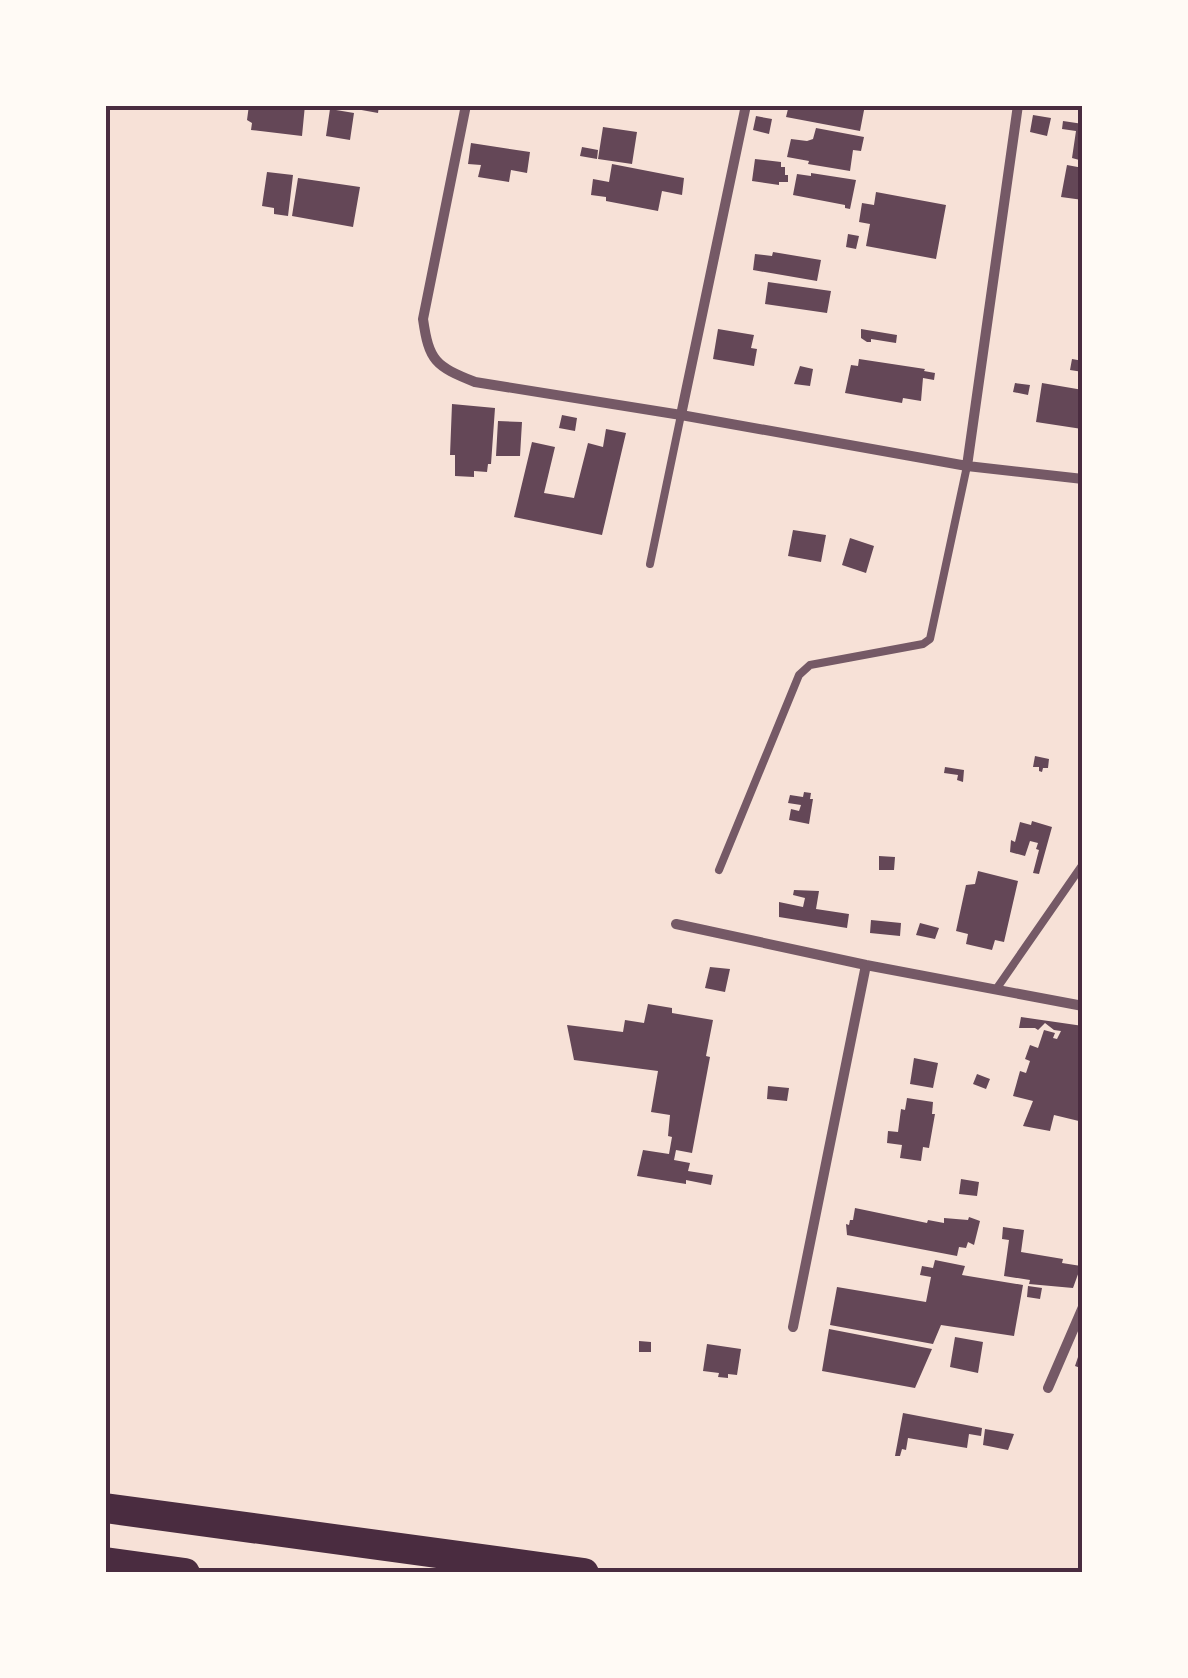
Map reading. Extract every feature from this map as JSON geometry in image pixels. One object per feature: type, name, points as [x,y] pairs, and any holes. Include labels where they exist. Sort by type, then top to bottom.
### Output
[{"type":"highway","points":[[105,1508],[584,1573]]},
{"type":"highway","points":[[105,1562],[185,1573]]},
{"type":"street","points":[[466,105],[423,319],[428,350],[448,371],[474,382],[967,466],[1083,480]]},
{"type":"street","points":[[681,415],[746,105]]},
{"type":"street","points":[[967,466],[1018,105]]},
{"type":"street","points":[[676,924],[1083,1006]]},
{"type":"street","points":[[793,1327],[866,965]]},
{"type":"street","points":[[1048,1388],[1083,1307]]},
{"type":"lane","points":[[650,564],[681,415]]},
{"type":"lane","points":[[719,870],[799,674],[810,665],[923,644],[930,638],[967,466]]},
{"type":"lane","points":[[997,988],[1083,864]]},
{"type":"building","points":[[249,105],[305,105],[302,136],[251,130],[252,123],[247,120]]},
{"type":"building","points":[[345,105],[379,105],[378,113]]},
{"type":"building","points":[[789,105],[865,105],[860,131],[786,117]]},
{"type":"building","points":[[330,109],[354,113],[350,140],[326,136]]},
{"type":"building","points":[[1033,115],[1051,118],[1047,136],[1030,132]]},
{"type":"building","points":[[756,116],[772,119],[769,134],[753,130]]},
{"type":"building","points":[[1063,121],[1083,124],[1083,161],[1072,158],[1076,131],[1062,129]]},
{"type":"building","points":[[603,127],[637,132],[632,164],[598,159]]},
{"type":"building","points":[[816,128],[864,137],[861,151],[853,150],[850,171],[787,157],[791,139],[813,139]]},
{"type":"building","points":[[471,143],[530,152],[527,173],[511,170],[509,182],[478,177],[481,165],[468,164]]},
{"type":"building","points":[[582,147],[598,150],[597,159],[580,156]]},
{"type":"building","points":[[755,159],[781,162],[788,182],[779,185],[752,181]]},
{"type":"building","points":[[612,164],[684,178],[682,195],[662,191],[658,211],[591,195],[593,179],[609,182]]},
{"type":"building","points":[[1067,165],[1083,168],[1083,200],[1061,197]]},
{"type":"building","points":[[267,172],[293,175],[288,216],[274,214],[274,208],[262,206]]},
{"type":"building","points":[[797,174],[856,180],[850,209],[793,195]]},
{"type":"building","points":[[298,178],[360,187],[353,227],[292,216]]},
{"type":"building","points":[[876,192],[946,205],[936,259],[866,246],[870,224],[859,222],[862,203],[874,205]]},
{"type":"building","points":[[848,234],[859,236],[856,249],[846,247]]},
{"type":"building","points":[[773,252],[821,260],[817,281],[753,270],[755,254],[772,256]]},
{"type":"building","points":[[768,282],[831,291],[827,313],[765,304]]},
{"type":"building","points":[[718,329],[754,335],[754,366],[713,359]]},
{"type":"building","points":[[861,329],[897,335],[896,343],[871,339],[867,342],[861,338]]},
{"type":"building","points":[[859,359],[925,369],[935,373],[934,380],[923,378],[921,401],[903,398],[902,403],[845,393],[851,365],[858,366]]},
{"type":"building","points":[[1072,359],[1083,361],[1083,372],[1070,370]]},
{"type":"building","points":[[800,366],[813,369],[810,386],[794,384]]},
{"type":"building","points":[[1015,383],[1030,385],[1028,395],[1013,392]]},
{"type":"building","points":[[1042,383],[1083,390],[1082,429],[1036,422]]},
{"type":"building","points":[[452,404],[495,408],[487,472],[474,471],[474,477],[455,476],[455,455],[450,455]]},
{"type":"building","points":[[562,415],[577,418],[575,431],[559,428]]},
{"type":"building","points":[[498,421],[522,422],[520,456],[496,456]]},
{"type":"building","points":[[606,429],[626,433],[602,535],[514,517],[532,442],[555,447],[544,493],[574,498],[588,443],[603,447]]},
{"type":"building","points":[[793,530],[826,535],[821,562],[788,556]]},
{"type":"building","points":[[850,538],[874,546],[866,573],[842,565]]},
{"type":"building","points":[[1035,756],[1049,759],[1048,768],[1042,772],[1033,767]]},
{"type":"building","points":[[945,767],[964,770],[963,782],[957,780],[958,775],[944,773]]},
{"type":"building","points":[[804,792],[811,793],[813,799],[809,824],[789,820],[791,809],[799,811],[801,805],[788,803],[790,795],[803,797]]},
{"type":"building","points":[[1032,821],[1052,827],[1039,874],[1033,873],[1038,843],[1030,841],[1025,856],[1010,852],[1020,822],[1031,825]]},
{"type":"building","points":[[879,856],[895,857],[894,870],[879,870]]},
{"type":"building","points":[[978,871],[1018,881],[1004,942],[995,940],[992,950],[966,944],[968,934],[956,931],[966,885],[975,884]]},
{"type":"building","points":[[794,890],[819,891],[816,909],[849,914],[847,928],[779,917],[779,902],[803,907],[805,898],[793,895]]},
{"type":"building","points":[[871,920],[901,923],[900,936],[870,933]]},
{"type":"building","points":[[920,923],[939,928],[935,939],[916,935]]},
{"type":"building","points":[[710,967],[730,969],[725,992],[705,988]]},
{"type":"building","points":[[648,1004],[672,1008],[672,1013],[713,1020],[692,1153],[676,1150],[674,1160],[690,1163],[688,1171],[713,1175],[711,1185],[637,1176],[643,1150],[669,1154],[670,1115],[651,1112],[658,1071],[574,1060],[567,1025],[623,1032],[625,1020],[644,1023]]},
{"type":"building","points":[[1021,1017],[1083,1026],[1083,1122],[1054,1115],[1050,1131],[1023,1126],[1033,1101],[1013,1096],[1020,1071],[1026,1073],[1030,1061],[1025,1059],[1030,1045],[1038,1048],[1044,1030],[1055,1033],[1053,1038],[1057,1039],[1061,1031],[1045,1023],[1038,1030],[1019,1028]]},
{"type":"building","points":[[914,1058],[938,1063],[933,1088],[910,1084]]},
{"type":"building","points":[[977,1074],[990,1079],[986,1089],[973,1084]]},
{"type":"building","points":[[768,1086],[789,1088],[787,1101],[767,1099]]},
{"type":"building","points":[[907,1098],[933,1102],[935,1114],[929,1148],[923,1147],[921,1161],[900,1158],[902,1145],[887,1143],[888,1131],[898,1132]]},
{"type":"building","points":[[961,1179],[979,1182],[977,1196],[959,1194]]},
{"type":"building","points":[[855,1208],[927,1223],[969,1217],[980,1221],[974,1245],[968,1242],[966,1248],[959,1247],[957,1256],[847,1235],[846,1224],[853,1220]]},
{"type":"building","points":[[1003,1227],[1024,1230],[1021,1252],[1081,1266],[1073,1288],[1029,1284],[1030,1280],[1004,1276],[1009,1240],[1002,1239]]},
{"type":"building","points":[[935,1260],[965,1266],[962,1275],[1023,1285],[1014,1336],[941,1325],[933,1344],[830,1325],[837,1287],[926,1302],[931,1277],[920,1275],[922,1266],[933,1268]]},
{"type":"building","points":[[1028,1286],[1042,1288],[1040,1299],[1027,1297]]},
{"type":"building","points":[[829,1329],[932,1349],[915,1388],[822,1371]]},
{"type":"building","points":[[955,1337],[983,1342],[978,1373],[950,1367]]},
{"type":"building","points":[[639,1341],[651,1342],[651,1352],[639,1352]]},
{"type":"building","points":[[707,1344],[741,1349],[737,1375],[718,1377],[719,1373],[703,1371]]},
{"type":"building","points":[[1083,1345],[1083,1369],[1075,1366]]},
{"type":"building","points":[[903,1413],[982,1428],[981,1436],[969,1434],[967,1448],[908,1438],[906,1450],[895,1456]]},
{"type":"building","points":[[985,1429],[1014,1434],[1008,1450],[983,1445]]}]
